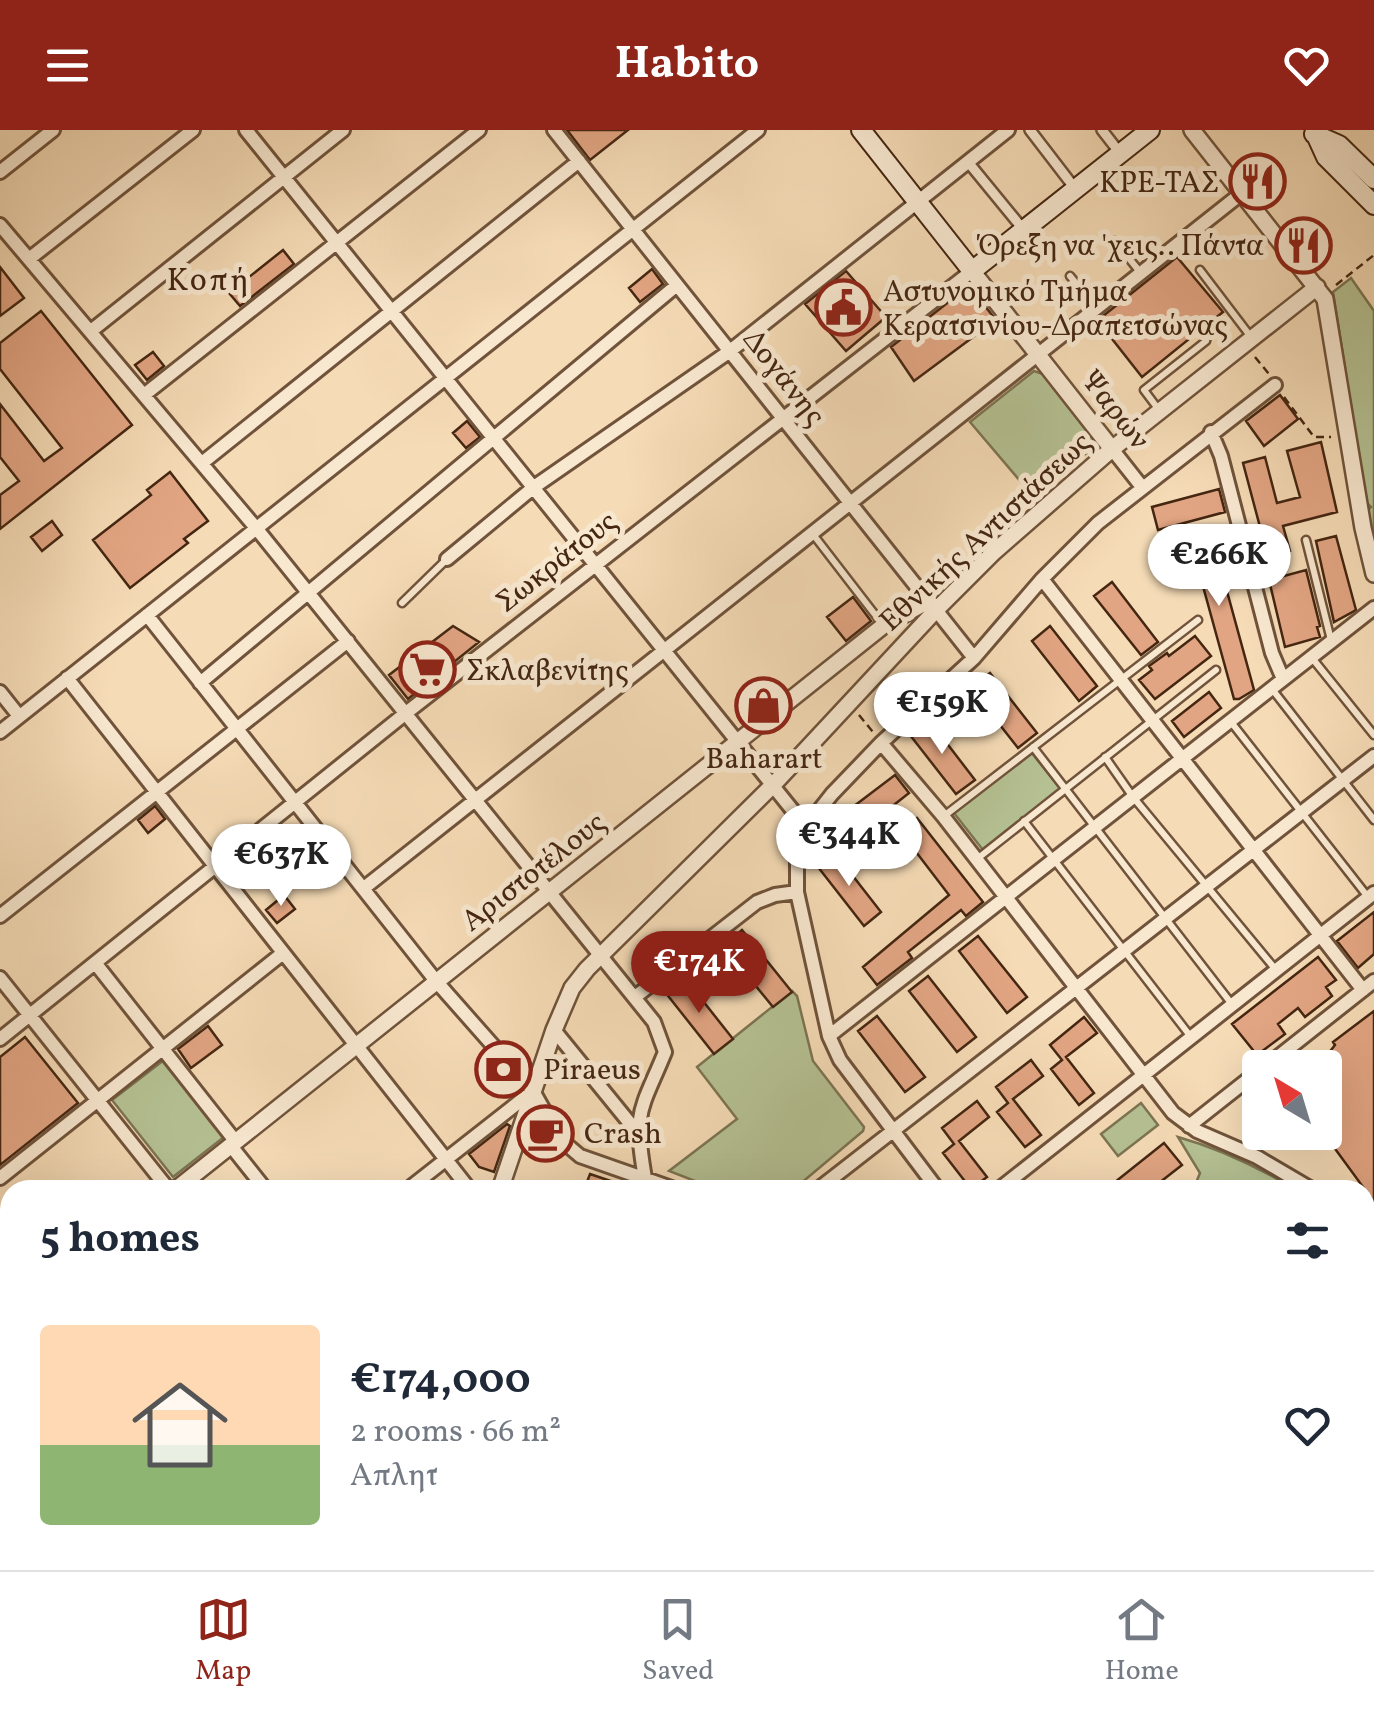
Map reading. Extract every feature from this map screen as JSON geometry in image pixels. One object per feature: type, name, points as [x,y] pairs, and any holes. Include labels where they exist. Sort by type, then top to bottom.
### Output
[{"type":"main road","points":[[861,130],[972,271]]},
{"type":"main road","name":"Σωκράτους","points":[[972,271],[1150,130]]},
{"type":"main road","points":[[1316,132],[1338,145],[1374,179]]},
{"type":"main road","points":[[1316,132],[1326,157],[1374,205]]},
{"type":"street","points":[[0,172],[53,130]]},
{"type":"street","points":[[29,259],[193,130]]},
{"type":"street","points":[[246,130],[806,827]]},
{"type":"street","points":[[91,331],[343,130]]},
{"type":"street","points":[[144,395],[479,130]]},
{"type":"street","name":"Δογάνης","points":[[554,130],[974,658]]},
{"type":"street","points":[[0,732],[758,130]]},
{"type":"street","points":[[447,559],[534,488],[730,351],[1008,130]]},
{"type":"street","points":[[1030,130],[1070,182]]},
{"type":"street","points":[[1102,130],[1116,148]]},
{"type":"street","points":[[1192,130],[1328,306],[1362,524],[1374,574]]},
{"type":"street","points":[[202,464],[579,161]]},
{"type":"street","points":[[968,162],[1018,224]]},
{"type":"street","points":[[364,888],[1242,192]]},
{"type":"street","points":[[0,225],[256,528],[658,1028],[665,1052],[640,1106],[637,1132],[645,1178]]},
{"type":"street","name":"Ψαρών","points":[[972,271],[1142,487]]},
{"type":"street","name":"Σωκράτους","points":[[0,1039],[406,713],[972,271]]},
{"type":"street","points":[[200,683],[678,286]]},
{"type":"street","name":"Εθνικής Αντιστάσεως","points":[[503,1180],[572,988],[600,955],[773,785],[932,606],[1112,449],[1317,287]]},
{"type":"street","points":[[930,1180],[840,1060],[829,1036],[797,892],[797,861],[806,827],[832,794],[974,658],[1042,579],[1098,523],[1274,385]]},
{"type":"street","points":[[1211,432],[1222,456],[1277,684]]},
{"type":"street","points":[[1042,579],[1320,935],[1369,985],[1286,1050]]},
{"type":"street","name":"Αριστοτέλους","points":[[185,1180],[884,626],[932,606]]},
{"type":"street","points":[[829,1036],[1374,609]]},
{"type":"street","points":[[147,615],[436,981],[533,1091],[560,1140],[580,1156],[650,1180]]},
{"type":"street","points":[[0,916],[348,641]]},
{"type":"street","points":[[67,678],[463,1180]]},
{"type":"street","points":[[0,692],[19,716]]},
{"type":"street","points":[[881,743],[943,816],[1173,1114],[1296,1180]]},
{"type":"street","points":[[831,1180],[1374,756]]},
{"type":"street","points":[[634,997],[756,902],[776,894],[797,892]]},
{"type":"street","points":[[1011,1180],[1371,895]]},
{"type":"street","points":[[0,1178],[283,952]]},
{"type":"street","points":[[96,964],[164,1047],[259,1180]]},
{"type":"street","points":[[0,978],[164,1180]]},
{"type":"street","points":[[554,1030],[637,1132]]},
{"type":"street","points":[[1189,1126],[1242,1085]]},
{"type":"street","points":[[419,1180],[533,1091]]},
{"type":"lane","points":[[1115,241],[1140,273]]},
{"type":"lane","points":[[1200,270],[1248,341]]},
{"type":"lane","points":[[1070,276],[1096,308]]},
{"type":"lane","points":[[1160,411],[1144,390],[1206,341],[1208,333],[1204,327]]},
{"type":"lane","points":[[812,533],[884,626]]},
{"type":"lane","points":[[1306,540],[1332,642]]},
{"type":"lane","points":[[402,603],[447,559]]},
{"type":"lane","points":[[943,816],[1198,620]]},
{"type":"lane","points":[[1312,657],[1374,736]]},
{"type":"lane","points":[[976,859],[1216,670]]},
{"type":"lane","points":[[1277,684],[1342,781],[1374,820]]},
{"type":"lane","points":[[1230,721],[1371,895]]},
{"type":"lane","points":[[1033,747],[1232,1004]]},
{"type":"lane","points":[[1105,758],[1276,970]]},
{"type":"lane","points":[[1024,821],[1191,1037]]},
{"type":"path","points":[[1352,272],[1374,255]]},
{"type":"path","points":[[1248,341],[1274,385],[1314,436],[1340,436]]},
{"type":"path","points":[[849,702],[881,743]]},
{"type":"green space","points":[[1351,278],[1374,311],[1374,546],[1367,511],[1371,507],[1366,502],[1333,292]]},
{"type":"green space","points":[[1034,371],[1043,374],[1094,438],[1093,448],[1032,495],[970,422]]},
{"type":"green space","points":[[1031,752],[1061,789],[983,850],[954,813]]},
{"type":"green space","points":[[792,991],[797,996],[813,1061],[864,1127],[863,1131],[805,1180],[692,1180],[669,1171],[737,1119],[697,1067]]},
{"type":"green space","points":[[164,1060],[224,1137],[173,1177],[112,1100]]},
{"type":"green space","points":[[1141,1103],[1158,1125],[1118,1156],[1101,1134]]},
{"type":"green space","points":[[1178,1137],[1239,1159],[1278,1180],[1197,1180],[1200,1173]]},
{"type":"building","points":[[567,130],[628,130],[590,160]]},
{"type":"building","points":[[283,250],[294,264],[240,306],[229,293]]},
{"type":"building","points":[[1177,257],[1223,312],[1209,323],[1199,322],[1199,331],[1142,377],[1105,330],[1095,337],[1088,328]]},
{"type":"building","points":[[0,267],[24,298],[0,316]]},
{"type":"building","points":[[652,269],[663,284],[640,302],[629,288]]},
{"type":"building","name":"Αστυνομικό Τμήμα Κερατσινίου-Δραπετσώνας","points":[[846,271],[886,317],[846,351],[805,304]]},
{"type":"building","points":[[969,286],[996,320],[914,381],[891,347]]},
{"type":"building","points":[[41,311],[132,425],[0,529],[0,495],[19,481],[0,457],[0,404],[44,461],[62,448],[0,369],[0,343]]},
{"type":"building","points":[[153,352],[164,366],[147,380],[135,365]]},
{"type":"building","points":[[1280,395],[1298,419],[1264,446],[1246,421]]},
{"type":"building","points":[[467,421],[480,437],[466,448],[453,433]]},
{"type":"building","points":[[1321,442],[1337,512],[1283,526],[1290,551],[1268,557],[1243,463],[1265,457],[1277,503],[1300,497],[1287,451]]},
{"type":"building","points":[[170,472],[208,521],[184,539],[188,543],[130,588],[93,540],[151,495],[147,490]]},
{"type":"building","points":[[1219,489],[1225,512],[1158,530],[1152,507]]},
{"type":"building","points":[[52,521],[62,535],[42,551],[31,537]]},
{"type":"building","points":[[1336,536],[1356,610],[1334,622],[1316,541]]},
{"type":"building","points":[[1234,545],[1240,568],[1222,573],[1254,690],[1239,699],[1234,699],[1201,579],[1174,586],[1168,562]]},
{"type":"building","points":[[1306,570],[1320,637],[1285,647],[1269,580]]},
{"type":"building","points":[[1112,582],[1158,642],[1141,655],[1094,596]]},
{"type":"building","points":[[853,597],[871,621],[846,641],[827,617]]},
{"type":"building","points":[[453,626],[479,642],[408,699],[389,675]]},
{"type":"building","points":[[1050,626],[1097,686],[1079,701],[1032,641]]},
{"type":"building","points":[[1195,636],[1211,656],[1155,699],[1139,680],[1152,670],[1149,666]]},
{"type":"building","points":[[990,673],[1037,733],[1018,748],[971,688]]},
{"type":"building","points":[[1209,692],[1221,708],[1184,737],[1172,721]]},
{"type":"building","points":[[929,720],[975,780],[956,794],[910,735]]},
{"type":"building","points":[[895,775],[909,793],[852,838],[837,819]]},
{"type":"building","points":[[155,806],[165,819],[148,833],[138,820]]},
{"type":"building","points":[[917,818],[983,902],[966,916],[961,910],[908,952],[912,958],[877,985],[863,967],[949,895],[900,831]]},
{"type":"building","points":[[835,853],[881,912],[864,926],[818,867]]},
{"type":"building","points":[[284,895],[295,909],[277,923],[266,910]]},
{"type":"building","points":[[1374,912],[1374,954],[1358,968],[1337,941]]},
{"type":"building","points":[[742,930],[792,992],[773,1007],[723,946]]},
{"type":"building","points":[[978,936],[1027,997],[1007,1013],[959,951]]},
{"type":"building","points":[[1318,957],[1336,980],[1326,987],[1332,996],[1305,1017],[1298,1008],[1278,1024],[1285,1034],[1264,1050],[1253,1050],[1232,1024]]},
{"type":"building","points":[[928,976],[976,1037],[957,1052],[909,991]]},
{"type":"building","points":[[684,977],[733,1039],[714,1054],[665,992]]},
{"type":"building","points":[[1374,1011],[1374,1180],[1358,1180],[1336,1150],[1342,1150],[1342,1050],[1331,1050],[1333,1042]]},
{"type":"building","points":[[877,1016],[925,1077],[905,1092],[858,1031]]},
{"type":"building","points":[[1084,1017],[1097,1033],[1066,1057],[1094,1093],[1079,1105],[1051,1069],[1062,1060],[1050,1045]]},
{"type":"building","points":[[208,1026],[222,1045],[191,1068],[178,1049]]},
{"type":"building","points":[[25,1037],[78,1103],[0,1165],[0,1057]]},
{"type":"building","points":[[1031,1060],[1043,1076],[1013,1099],[1041,1135],[1025,1147],[997,1112],[1008,1103],[996,1087]]},
{"type":"building","points":[[977,1101],[989,1117],[959,1141],[987,1177],[964,1180],[943,1153],[954,1144],[942,1128]]},
{"type":"building","points":[[507,1124],[510,1126],[494,1172],[479,1167],[469,1154]]},
{"type":"building","points":[[1164,1143],[1182,1165],[1163,1180],[1118,1180]]},
{"type":"place","name":"ΚΡΕ-ΤΑΣ","points":[[1258,182]]},
{"type":"place","name":"Όρεξη να 'χεις.. Πάντα","points":[[1303,245]]},
{"type":"place","name":"Αστυνομικό Τμήμα Κερατσινίου-Δραπετσώνας","points":[[844,308]]},
{"type":"place","name":"Σκλαβενίτης","points":[[427,670]]},
{"type":"place","name":"Baharart","points":[[764,706]]},
{"type":"place","name":"Piraeus","points":[[504,1069]]},
{"type":"place","name":"Crash","points":[[545,1133]]},
{"type":"district","name":"Κοπή","points":[[209,279]]}]
